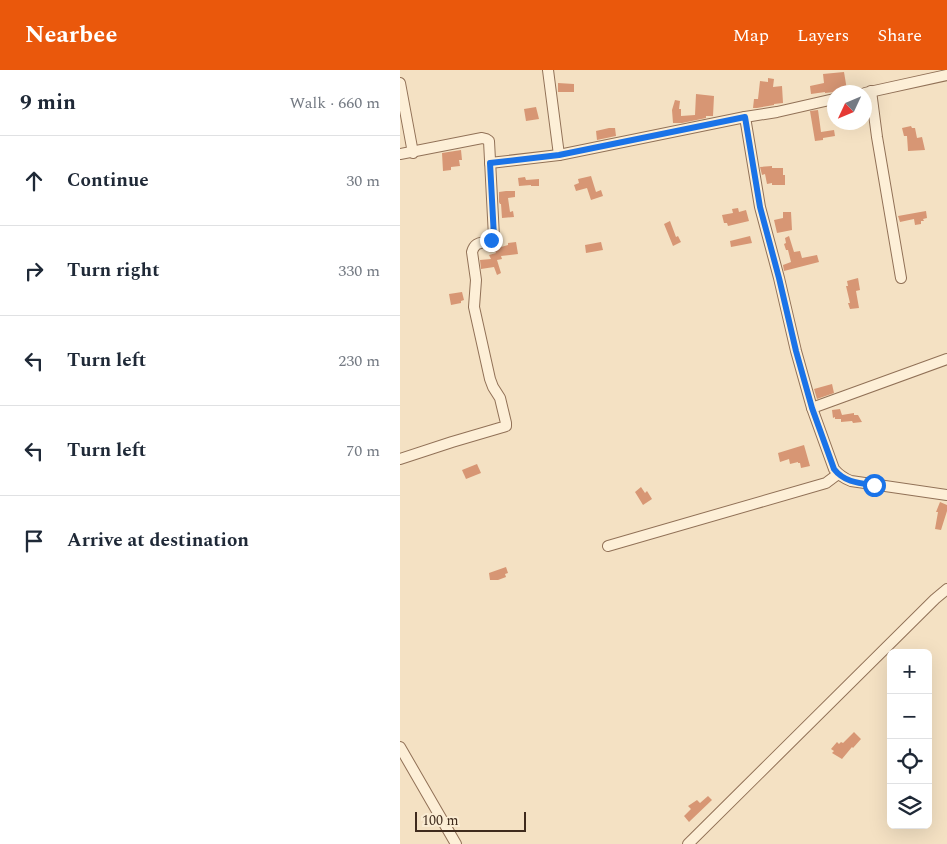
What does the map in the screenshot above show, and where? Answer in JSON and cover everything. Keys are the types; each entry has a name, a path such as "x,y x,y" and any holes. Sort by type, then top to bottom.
{"street":[{"path":"548,70 559,155"},
{"path":"872,91 947,75"},
{"path":"400,83 413,153"},
{"path":"490,163 559,155 827,101"},
{"path":"872,114 901,278"},
{"path":"745,117 760,207 796,351 812,408 834,469 844,479 850,481 947,495"},
{"path":"400,154 413,153 482,138 489,141 494,237 491,240 477,244 472,252 476,280 474,307 490,379 500,398 506,424 503,427 400,459"},
{"path":"812,408 947,360"},
{"path":"608,546 826,483 838,474"},
{"path":"688,844 947,589"},
{"path":"400,749 456,844"}],"building":[{"path":"844,72 846,85 827,85 827,93 811,94 810,86 824,83 823,74"},
{"path":"768,78 774,79 773,87 782,86 783,103 753,108 754,99 758,99 760,81 768,82"},
{"path":"558,83 574,84 574,92 558,92"},
{"path":"696,94 714,96 713,116 706,116 706,118 682,123 673,123 672,110 675,100 680,101 679,109 681,109 681,116 695,115"},
{"path":"536,107 539,119 526,121 524,109"},
{"path":"818,110 821,132 834,130 835,136 815,141 810,111"},
{"path":"911,126 915,128 917,138 922,137 925,150 908,151 907,136 904,136 902,128"},
{"path":"615,128 616,136 597,140 596,131"},
{"path":"461,150 462,160 459,160 460,166 451,167 451,170 443,171 442,153"},
{"path":"772,166 772,168 783,168 785,185 767,184 765,174 762,175 760,167"},
{"path":"591,176 596,192 601,190 603,196 591,200 587,188 576,191 574,185 579,183 578,179"},
{"path":"525,177 526,180 539,179 539,186 519,186 518,178"},
{"path":"515,191 515,197 508,198 510,212 513,211 514,217 502,218 499,192"},
{"path":"738,208 739,212 746,210 749,221 728,226 727,223 724,223 722,215 733,213 732,209"},
{"path":"926,211 927,218 921,221 921,224 915,225 914,219 900,222 898,216"},
{"path":"783,212 791,212 792,230 777,233 774,220 783,218"},
{"path":"670,221 676,237 678,236 681,242 673,246 664,224"},
{"path":"750,236 752,243 731,247 730,241"},
{"path":"789,236 794,252 800,251 802,258 817,255 819,262 784,271 783,265 791,262 788,250 786,250 784,244 786,243 785,238"},
{"path":"516,242 518,254 501,256 502,259 497,260 501,273 497,275 494,267 481,269 480,260 491,259 489,255 496,253 494,249"},
{"path":"601,242 603,250 586,253 585,245"},
{"path":"858,278 860,290 856,291 859,308 850,309 846,286 848,286 847,281"},
{"path":"462,292 464,300 461,303 451,305 449,294"},
{"path":"832,384 834,393 817,399 814,389"},
{"path":"840,409 842,415 854,413 854,415 858,415 862,422 841,422 841,419 833,418 832,410"},
{"path":"804,445 810,466 801,468 798,462 790,464 789,459 780,462 778,453"},
{"path":"477,464 481,473 466,479 462,470"},
{"path":"641,487 645,493 647,491 652,499 643,505 635,492"},
{"path":"940,502 947,505 941,530 935,529 938,512 936,512"},
{"path":"506,567 508,573 505,574 506,577 490,580 489,573"},
{"path":"854,732 861,739 842,759 832,753 834,751 831,749 837,742 839,744 843,743"},
{"path":"708,796 712,800 689,822 684,816 691,809 688,806 697,800 700,803"}],"route":[{"path":"491,240 494,237 490,163 559,155 745,117 760,207 812,408 834,469 838,474 850,481 874,485"}]}
